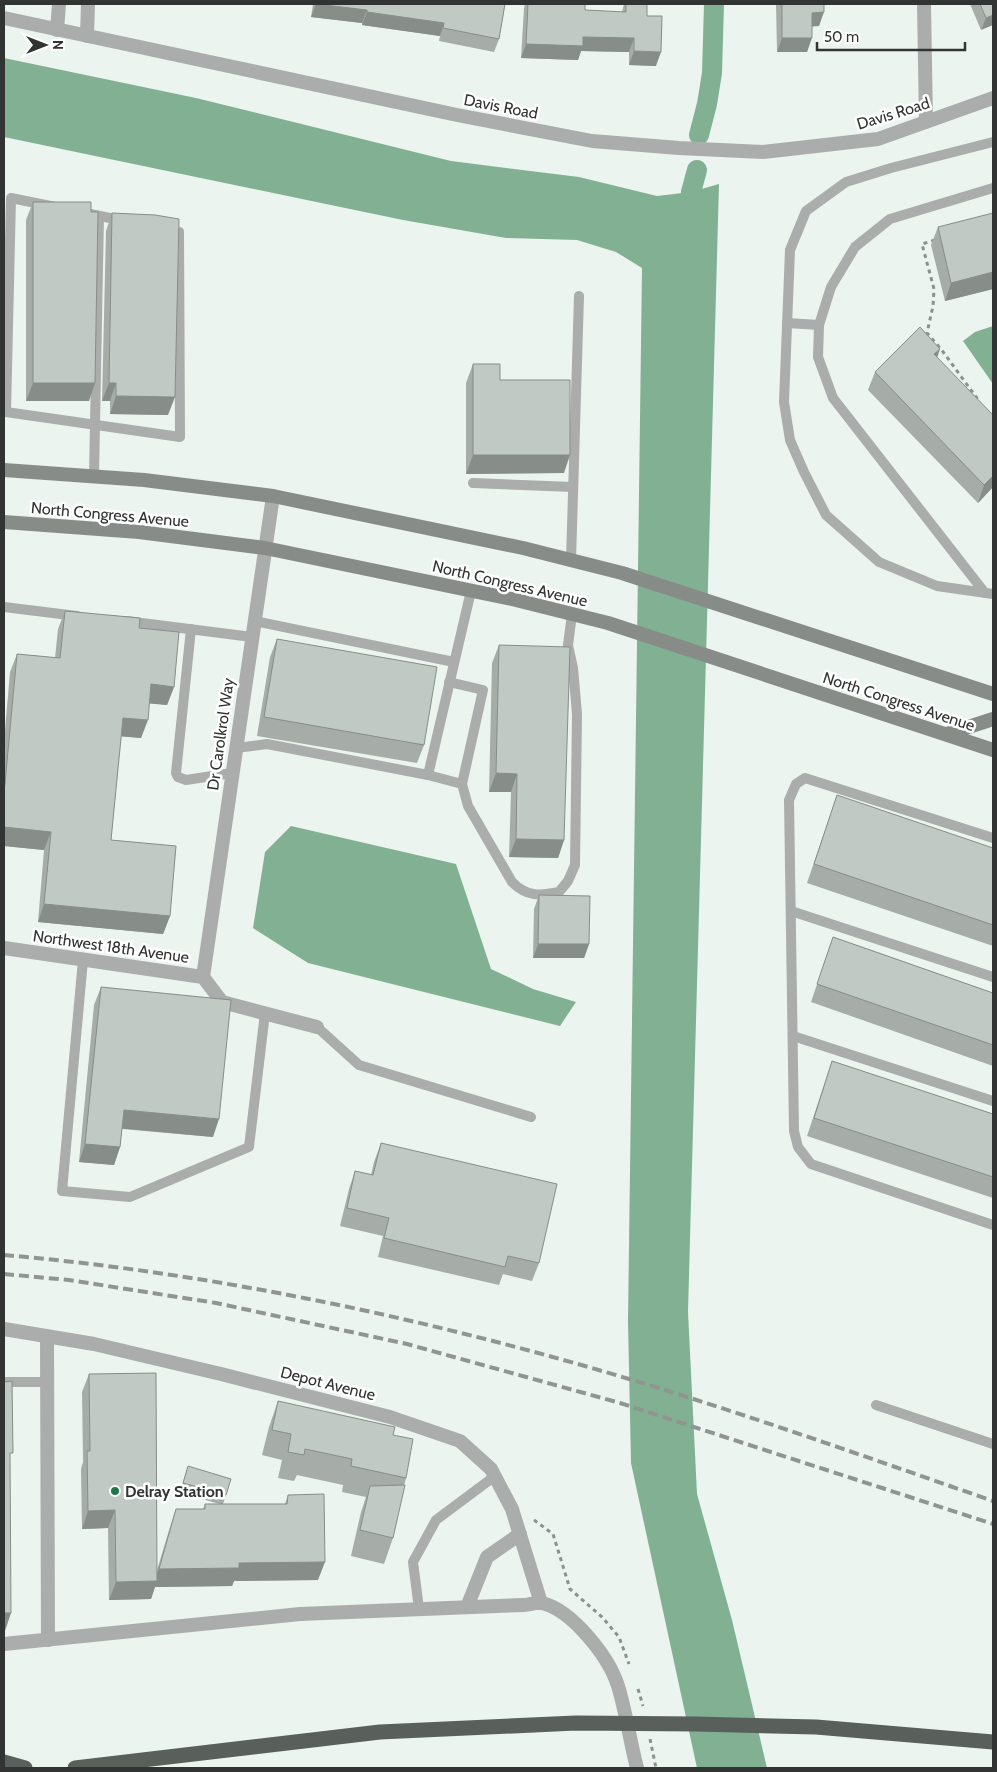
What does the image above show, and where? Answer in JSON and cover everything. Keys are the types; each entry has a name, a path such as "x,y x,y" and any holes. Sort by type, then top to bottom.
{"highway":[{"path":"75,1768 380,1732 576,1723 816,1727 993,1742"},
{"path":"4,1762 25,1768"}],"main road":[{"path":"4,470 144,480 273,496 523,548 622,573 749,616 991,691"},
{"name":"North Congress Avenue","path":"4,522 138,532 265,548 471,590 608,623 993,750"},
{"path":"947,734 993,719"}],"street":[{"path":"57,30 59,4"},
{"path":"87,36 88,4"},
{"path":"924,4 926,122"},
{"name":"Davis Road","path":"4,18 457,116 592,141 763,152 878,139 993,98"},
{"name":"Dr Carolkrol Way","path":"203,977 273,496"},
{"name":"Northwest 18th Avenue","path":"4,948 203,977 222,1002 317,1026"},
{"name":"Depot Avenue","path":"4,1330 94,1344 140,1355 390,1417 460,1441 491,1469 495,1476 512,1510 541,1602"},
{"path":"47,1336 48,1640"},
{"path":"467,1607 487,1557 520,1534"},
{"path":"4,1644 300,1614 523,1606 541,1602 578,1627 605,1658 617,1685 637,1768"}],"lane":[{"path":"989,594 937,586 879,562 826,515 790,440 784,402 790,250 806,211 846,182 891,168 993,142"},
{"path":"989,594 833,398 818,356 819,325 831,287 855,247 890,219 993,188"},
{"path":"11,198 99,216 179,232 180,437 6,412 11,198"},
{"path":"94,476 99,216"},
{"path":"571,560 579,296"},
{"path":"787,323 819,325"},
{"path":"473,483 573,487"},
{"path":"428,775 471,590"},
{"path":"4,607 83,616"},
{"path":"449,682 483,690 462,784 468,806 512,882 520,890 541,895 559,892 568,881 575,865 577,714 573,668 568,644 572,614"},
{"path":"112,620 252,637"},
{"path":"254,621 454,662"},
{"path":"191,629 176,772 178,777 186,780 232,773"},
{"path":"236,748 267,744 428,775 462,784"},
{"path":"993,838 805,778 796,784 789,800 794,1131 798,1148 810,1164 993,1225"},
{"path":"791,911 993,977"},
{"path":"83,960 62,1191 130,1197 249,1148 265,1013"},
{"path":"317,1026 359,1065 531,1117"},
{"path":"793,1036 993,1101"},
{"path":"4,1382 47,1382"},
{"path":"876,1405 993,1444"},
{"path":"419,1609 413,1562 436,1520 495,1476"}],"path":[{"path":"940,239 922,244 934,289 933,306 927,333 982,404"}],"shaded area":[{"path":"4,58 196,98 451,161 579,177 657,196 691,192 719,184 688,1312 697,1494 732,1620 767,1768 697,1768 631,1463 628,1321 642,268 616,252 577,240 506,238 403,220 4,137"},
{"path":"993,326 993,384 963,341 975,332"},
{"path":"291,826 456,864 491,969 533,989 576,1002 560,1026 308,963 253,928 265,852"}],"building":[{"path":"316,4 505,4 499,39 443,28 444,23 367,12 367,10"},
{"path":"528,4 585,4 585,10 626,12 626,4 647,4 647,16 662,16 661,52 634,51 634,38 583,37 583,46 526,44"},
{"path":"782,4 824,4 824,12 812,13 812,38 782,38"},
{"path":"980,4 993,4 993,15 986,18"},
{"path":"33,202 91,202 91,212 98,212 95,383 33,383"},
{"path":"112,213 155,215 179,219 175,397 116,396 116,383 109,383"},
{"path":"993,213 993,272 951,283 938,227"},
{"path":"920,327 940,349 934,354 993,415 993,476 984,485 875,372"},
{"path":"473,364 500,364 500,380 570,380 570,455 473,455"},
{"path":"65,611 140,618 139,628 179,632 174,687 151,684 148,720 123,718 111,840 176,846 170,916 44,904 51,832 4,827 4,794 17,654 60,658"},
{"path":"277,639 437,667 424,745 264,717"},
{"path":"499,645 570,647 564,840 516,839 517,774 496,773"},
{"path":"837,795 993,848 993,925 814,864"},
{"path":"539,895 590,896 589,944 538,944"},
{"path":"833,937 993,993 993,1045 817,984"},
{"path":"101,987 231,1000 219,1119 124,1110 120,1147 85,1144"},
{"path":"832,1061 993,1114 993,1177 814,1118"},
{"path":"381,1143 557,1184 539,1263 508,1256 505,1267 384,1238 389,1218 347,1208 355,1171 373,1175"},
{"path":"156,1373 157,1581 116,1582 115,1510 88,1511 87,1451 90,1451 89,1374"},
{"path":"12,1381 13,1453 10,1453 11,1613 4,1613 4,1382"},
{"path":"278,1401 395,1427 393,1435 413,1439 406,1478 351,1466 352,1459 305,1449 304,1455 288,1452 291,1434 272,1430"},
{"path":"188,1466 231,1479 226,1495 183,1483"},
{"path":"405,1485 393,1538 360,1530 370,1486"},
{"path":"324,1494 325,1562 239,1563 239,1568 159,1569 176,1509 205,1509 205,1504 287,1504 288,1495"}],"waterway":[{"path":"699,135 712,73 714,4"},
{"path":"688,217 691,192 697,170"}],"railway":[{"path":"4,1255 73,1262 210,1281 347,1307 482,1338 605,1372 717,1406 993,1501"},
{"path":"4,1274 69,1280 216,1303 407,1344 620,1403 993,1524"}],"place":[{"name":"Delray Station","path":"115,1491"}]}
